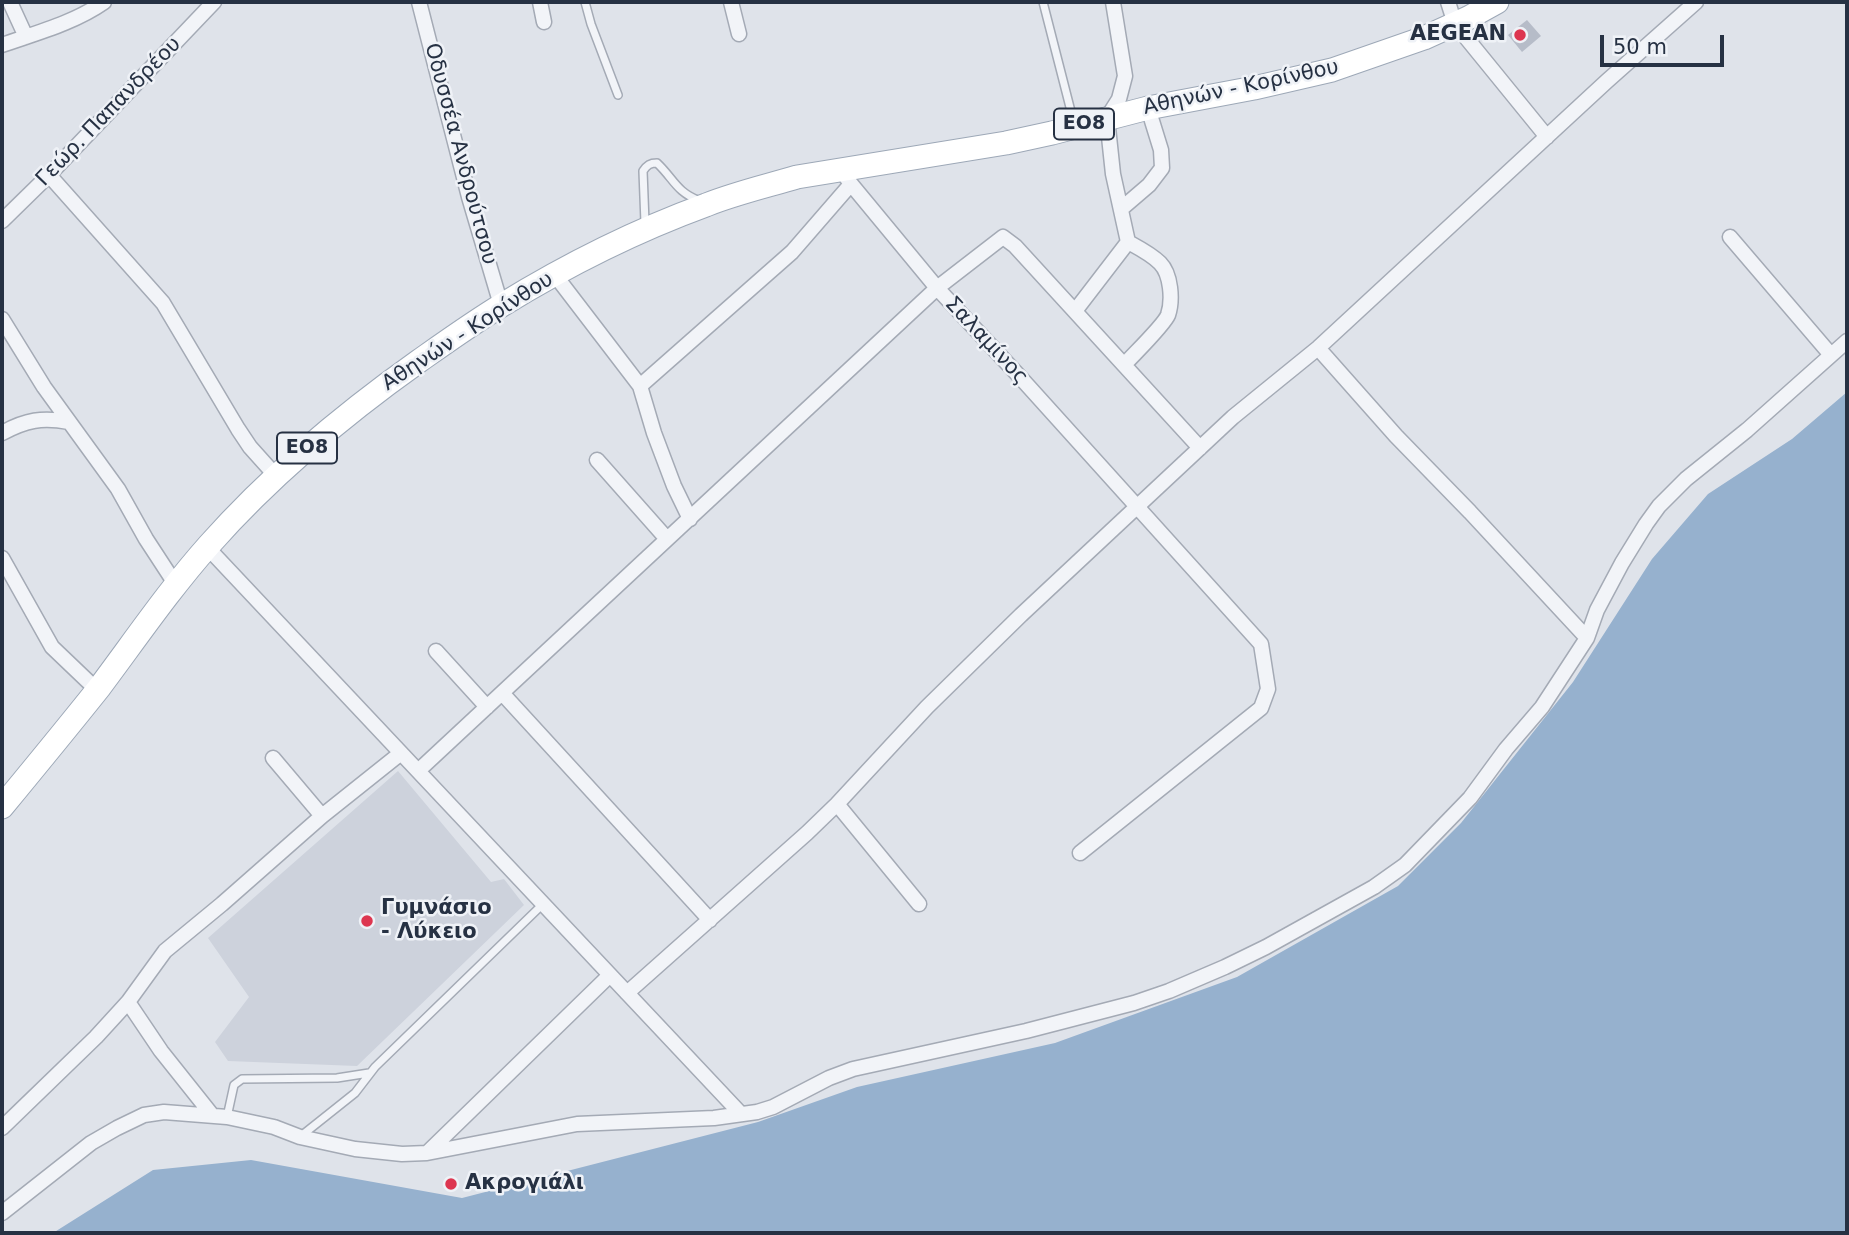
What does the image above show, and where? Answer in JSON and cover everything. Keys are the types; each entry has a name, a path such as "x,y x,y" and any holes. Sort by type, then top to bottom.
{"main road":[{"name":"Αθηνών - Κορίνθου","path":"2,807 50,750 207,547 276,476 379,390 501,306 608,246 708,204 797,177 846,177 1075,127 1147,108 1332,70 1424,38 1497,2"}],"street":[{"path":"10,2 26,37"},
{"path":"2,45 61,24 104,2"},
{"name":"Γεώρ. Παπανδρέου","path":"2,221 214,2"},
{"name":"Οδυσσέα Ανδρούτσου","path":"419,2 469,197 501,306"},
{"path":"540,2 544,22"},
{"path":"731,2 739,34"},
{"path":"1113,2 1125,76 1119,99 1107,117 1113,174 1128,242 1163,265 1170,286 1171,300 1167,317 1125,364"},
{"path":"1448,2 1455,24 1547,137"},
{"path":"627,993 807,833 927,707 1021,615 1233,417 1318,348 1696,2"},
{"path":"1121,209 1149,185 1162,168 1161,150 1147,108"},
{"path":"49,175 163,303 238,429 276,476"},
{"path":"640,386 792,252 846,177"},
{"name":"Σαλαμίνος","path":"846,177 937,288 1261,644 1268,689 1261,708 1080,853"},
{"path":"418,771 937,288 1003,237 1015,246 1200,448"},
{"path":"1730,237 1831,355"},
{"path":"1075,311 1128,242"},
{"path":"555,275 640,386 654,433 690,519"},
{"path":"2,319 44,387 118,489 176,585"},
{"path":"4,1205 91,1143 144,1115 164,1112 227,1117 274,1127 300,1137 375,1153 402,1154 427,1153 577,1124 715,1118 773,1107 829,1078 853,1069 1026,1031 1134,1003 1226,967 1362,893 1405,866 1470,798 1506,749 1542,707 1587,638 1597,610 1622,563 1659,506 1686,479 1747,430 1847,341"},
{"path":"1318,348 1396,436 1471,512 1587,638"},
{"path":"2,433 30,421 50,419 69,422"},
{"path":"597,460 667,539"},
{"path":"207,547 741,1114"},
{"path":"2,558 52,647 97,690"},
{"path":"436,651 487,707"},
{"path":"502,694 710,920"},
{"path":"2,1128 96,1037 128,1002 164,951 322,816 401,753"},
{"path":"273,758 322,816"},
{"path":"837,804 919,904"},
{"path":"427,1153 610,975"},
{"path":"128,1002 161,1051 212,1115"}],"lane":[{"path":"585,2 618,95"},
{"path":"1043,2 1075,127"},
{"path":"643,231 646,221 643,171 651,163 657,163 674,185 689,197 708,204"},
{"path":"300,1137 355,1093 369,1073 543,904"},
{"path":"227,1117 233,1085 242,1079 337,1078 369,1073"}],"shaded area":[{"name":"Γυμνάσιο - Λύκειο","path":"398,771 491,882 504,879 524,905 357,1066 228,1061 215,1042 249,997 208,938"}],"water":[{"path":"1847,392 1847,1233 53,1233 153,1170 251,1160 462,1198 758,1122 857,1087 1055,1043 1237,977 1398,886 1461,823 1573,682 1652,559 1708,494 1792,439"}],"building":[{"path":"1527,20 1541,36 1522,52 1508,35"}],"place":[{"name":"AEGEAN","path":"1520,35"},
{"name":"Γυμνάσιο - Λύκειο","path":"367,921"},
{"name":"Ακρογιάλι","path":"451,1184"}]}
